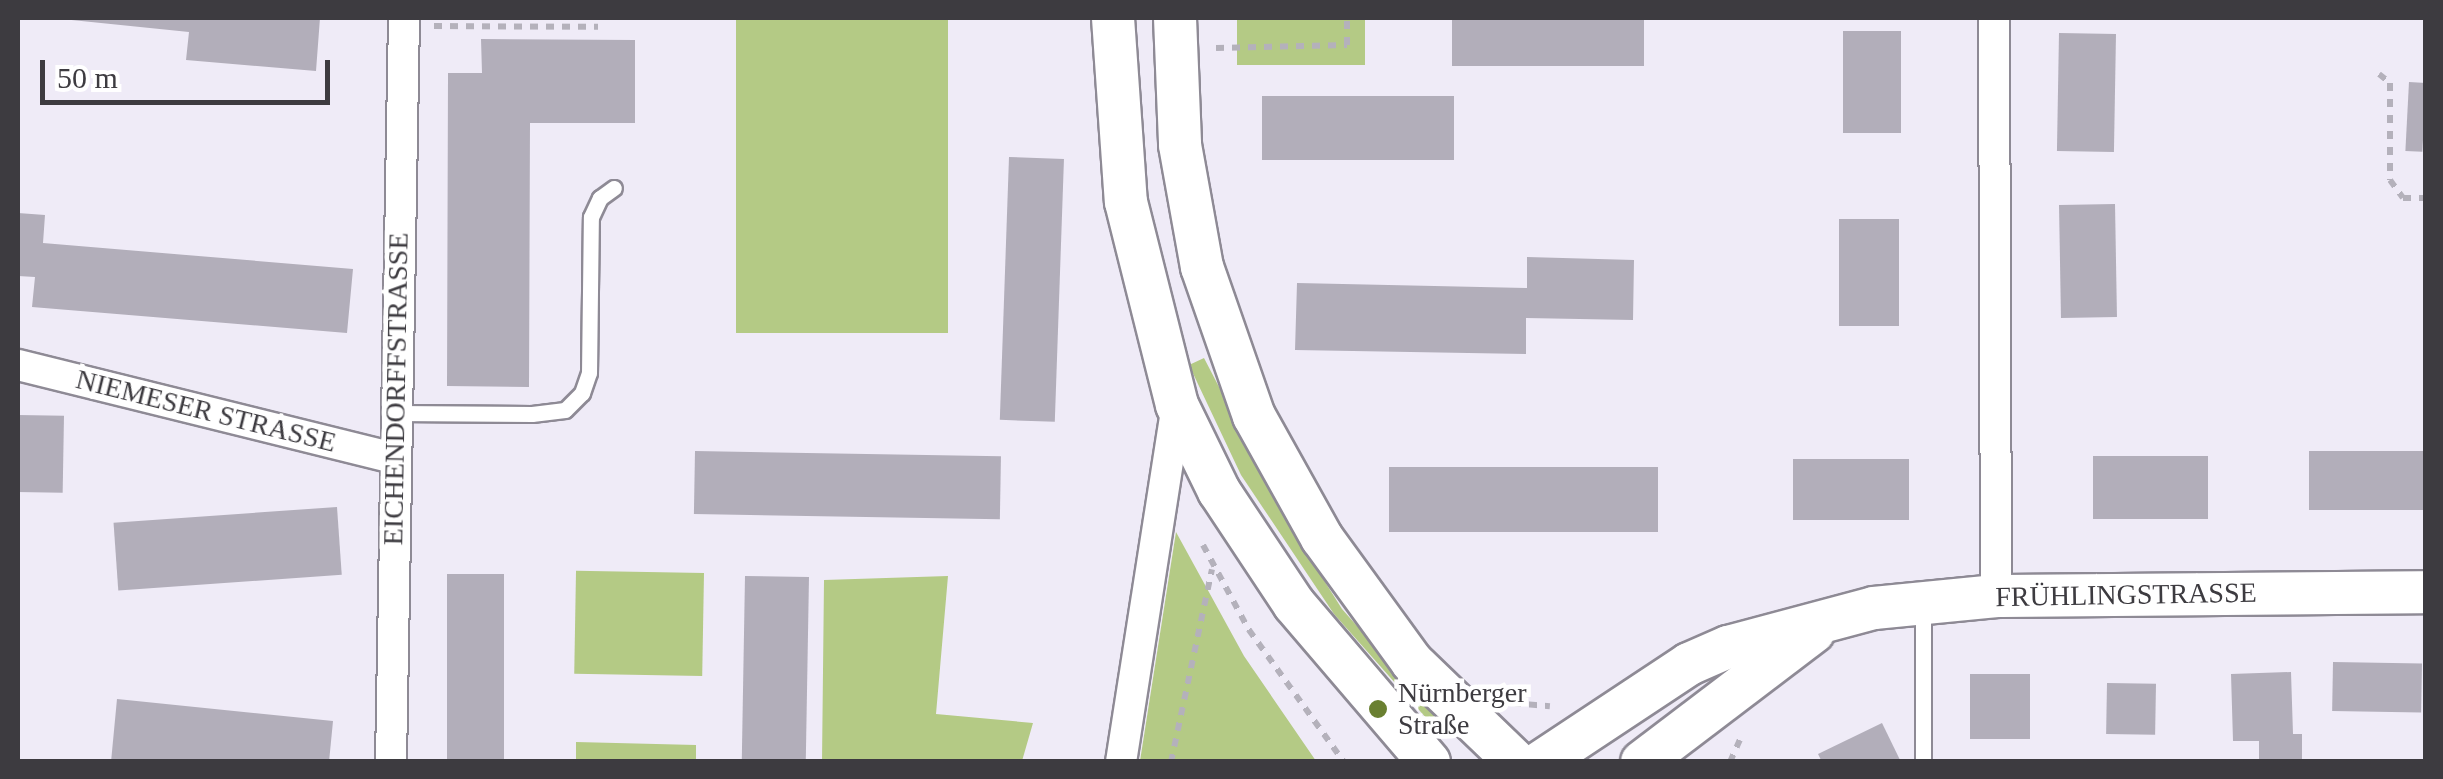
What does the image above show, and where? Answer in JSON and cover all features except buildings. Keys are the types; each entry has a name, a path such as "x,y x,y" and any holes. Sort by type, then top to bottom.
{"main road":[{"path":"1113,18 1126,202 1176,405 1219,492 1294,604 1429,762"},
{"path":"1175,18 1180,145 1202,267 1254,416 1322,538 1412,662 1516,762"},
{"name":"FRÜHLINGSTRASSE","path":"1541,762 1688,664 1828,620 1924,600 2426,592"},
{"name":"FRÜHLINGSTRASSE","path":"1642,762 1742,708 1828,620"},
{"path":"1700,762 1742,708"}],"street":[{"path":"1994,18 1996,596"},
{"name":"EICHENDORFFSTRASSE","path":"391,762 404,22"},
{"name":"NIEMESER STRASSE","path":"18,365 394,458"},
{"path":"1121,762 1176,405"}],"lane":[{"path":"396,413 532,414 565,410 582,394 589,373 591,217 600,198 614,188"},
{"path":"1923,762 1918,630 1924,600"}],"path":[{"path":"1214,33 1215,52 1347,45 1346,18"},
{"path":"404,22 598,26"},
{"path":"2380,74 2390,82 2390,180 2403,198 2426,198"},
{"path":"1171,762 1212,570"},
{"path":"1730,762 1742,708"}],"green space":[{"path":"736,18 948,18 948,333 736,333"},
{"path":"1237,18 1365,18 1365,65 1237,65"},
{"path":"1204,358 1298,539 1342,609 1441,721 1435,728 1334,614 1241,475 1189,365"},
{"path":"1176,532 1244,656 1316,761 1140,761"},
{"path":"576,571 704,573 702,676 574,674"},
{"path":"948,576 936,714 1033,723 1022,761 822,761 824,580"},
{"path":"576,742 696,745 696,761 576,761"}],"place":[{"name":"Nürnberger Straße","path":"1378,709"}]}
